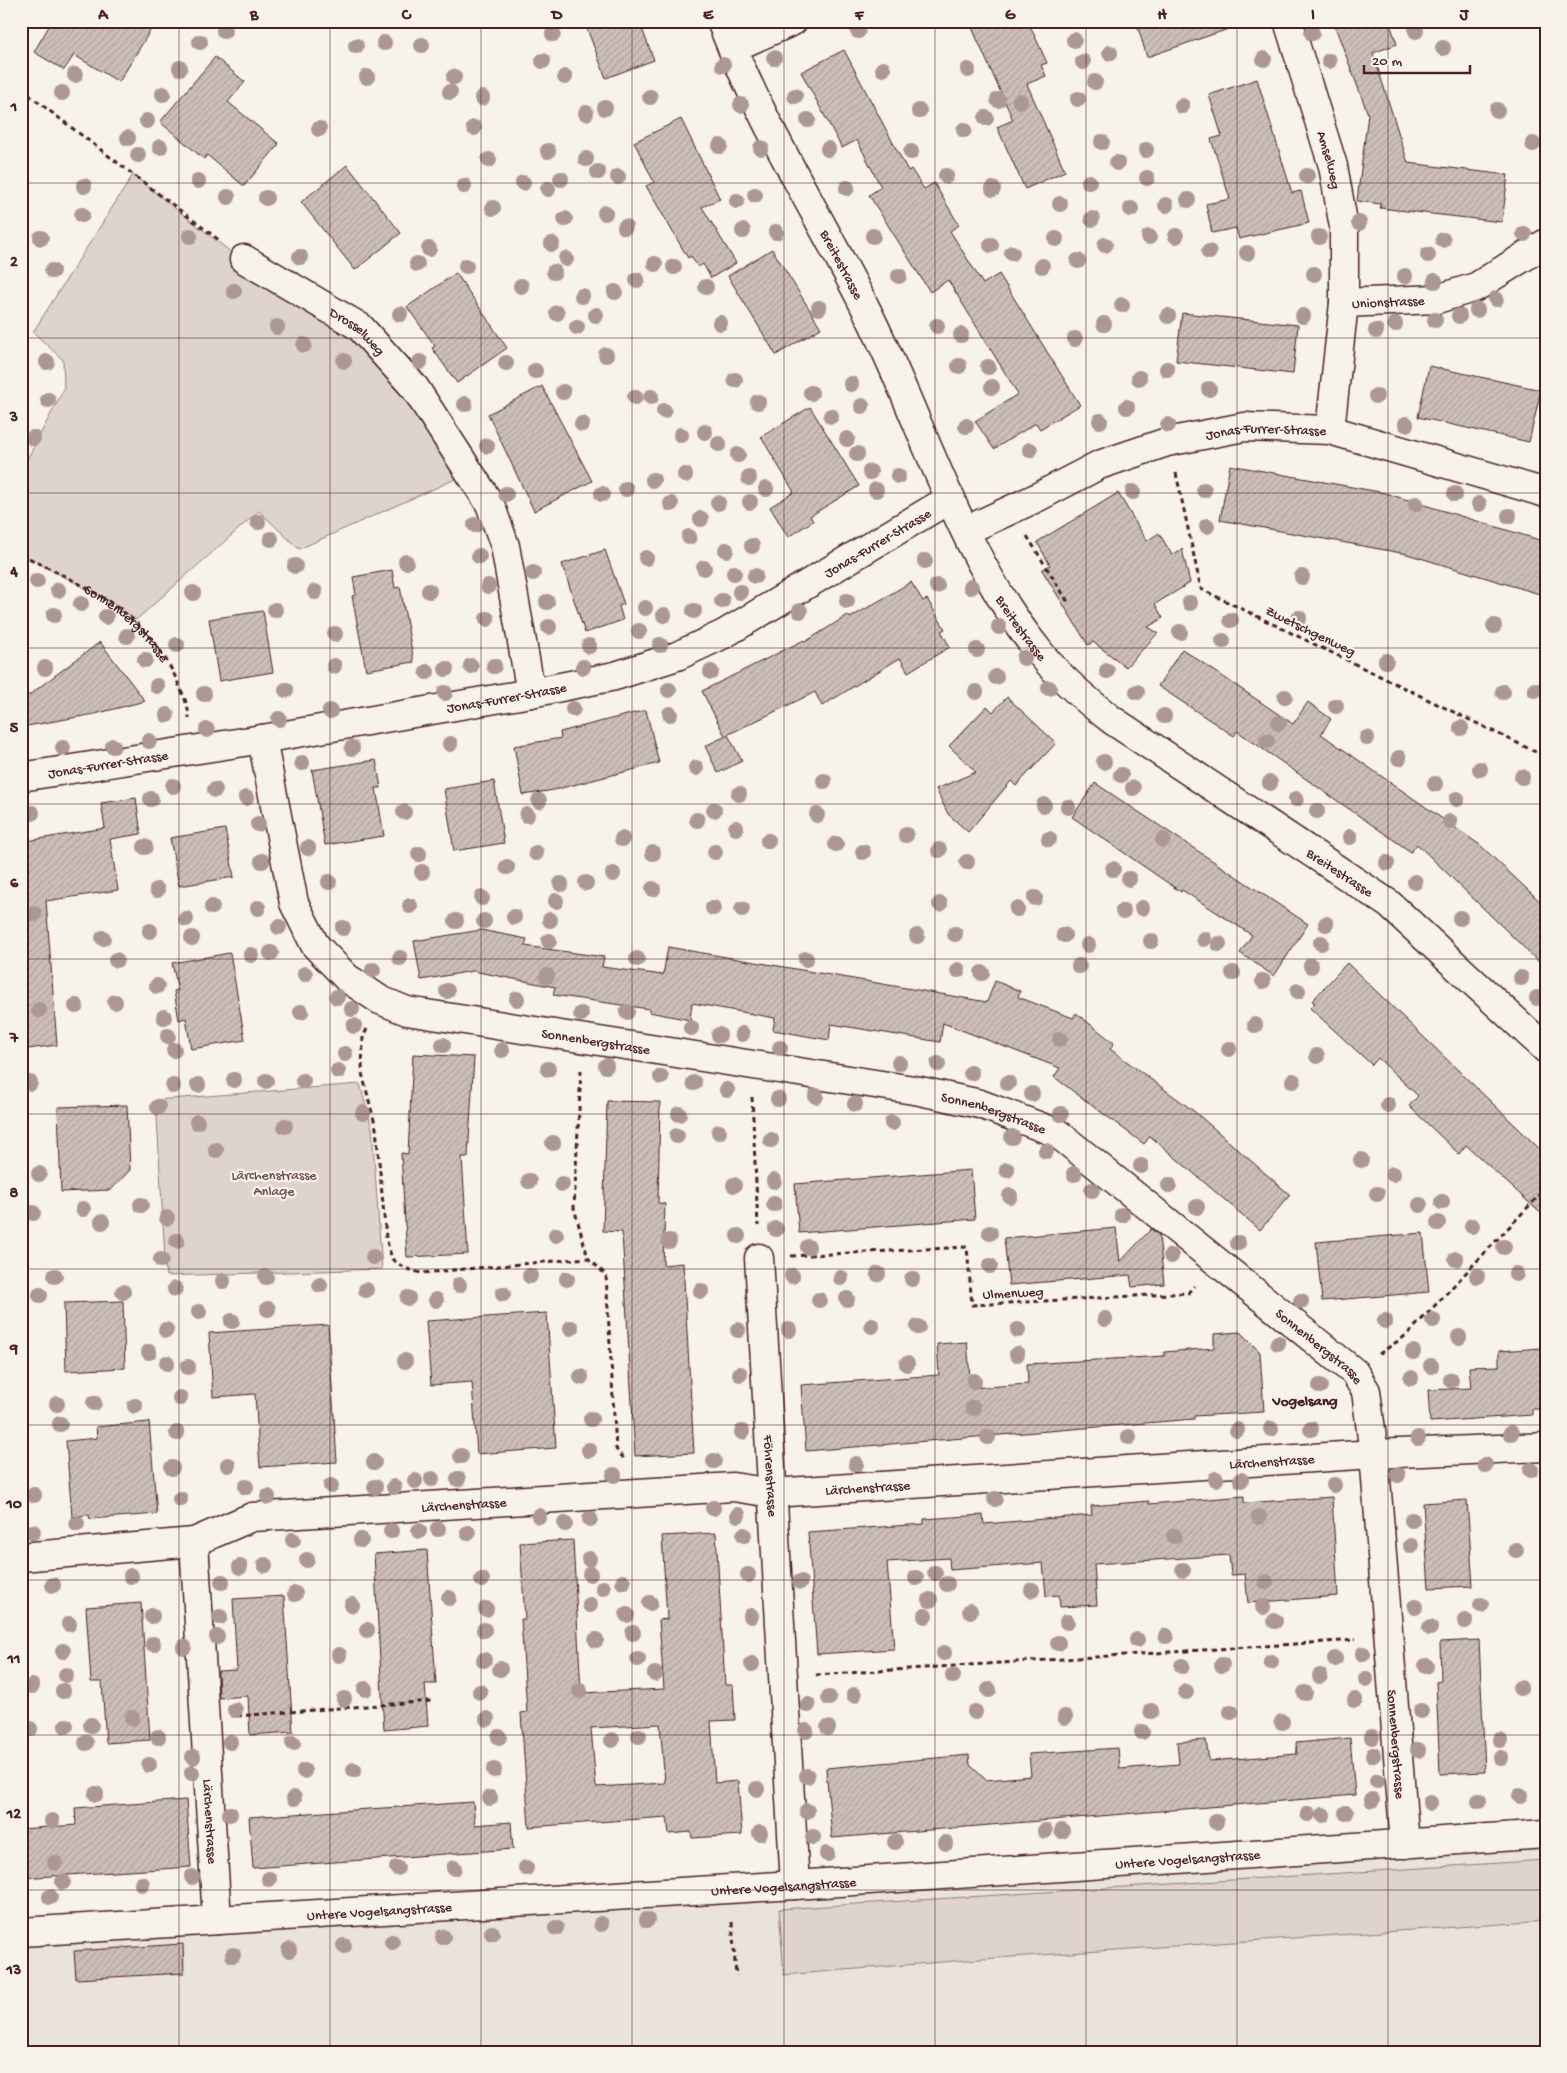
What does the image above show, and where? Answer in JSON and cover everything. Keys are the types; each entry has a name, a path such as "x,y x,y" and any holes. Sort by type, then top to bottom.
{"street":[{"name":"Breitestrasse","path":"721,21 762,114 866,309 966,530 987,571 1024,633 1061,677 1090,703 1389,904 1546,1049"},
{"path":"732,48 793,21"},
{"name":"Amselweg","path":"1288,21 1334,166 1344,227 1344,303"},
{"name":"Unionstrasse","path":"1330,430 1344,303 1437,299 1476,287 1546,243"},
{"name":"Drosselweg","path":"244,259 360,326 415,388 490,504 505,546 531,693"},
{"name":"Jonas-Furrer-Strasse","path":"966,530 1036,498 1099,465 1167,442 1244,427 1330,430 1546,493"},
{"name":"Jonas-Furrer-Strasse","path":"21,777 262,739 531,693 615,676 677,656 716,638 951,498"},
{"name":"Sonnenbergstrasse","path":"262,739 294,903 315,945 347,978 380,1000 407,1011 929,1093 980,1104 1057,1133 1354,1372 1366,1391 1374,1454 1405,1844"},
{"name":"Föhrenstrasse","path":"759,1258 795,1885"},
{"name":"Lärchenstrasse","path":"21,1557 194,1542 252,1517 733,1487 772,1494 1374,1454 1546,1447"},
{"name":"Lärchenstrasse","path":"194,1542 217,1920"},
{"name":"Untere Vogelsangstrasse","path":"21,1932 795,1885 1546,1834"}],"path":[{"path":"21,89 244,259"},
{"name":"Zwetschgenweg","path":"1167,442 1175,468 1201,589 1546,757"},
{"path":"1025,533 1068,602"},
{"name":"Sonnenbergstrasse","path":"21,554 108,600 136,620 168,660 189,709 190,726"},
{"path":"380,1000 363,1037 362,1073 376,1128 386,1238 392,1259 404,1268 421,1273 588,1258"},
{"path":"751,1066 759,1258"},
{"path":"580,1086 574,1208 588,1258 606,1275 616,1449 651,1492"},
{"path":"1354,1372 1408,1334 1546,1188"},
{"name":"Ulmenweg","path":"759,1258 967,1247 972,1305 1188,1294 1215,1260"},
{"path":"784,1677 1389,1638"},
{"path":"204,1719 431,1701"},
{"path":"732,1913 736,1976"}],"shaded area":[{"path":"1546,1834 1546,2052 21,2052 21,1932"}],"green space":[{"path":"133,175 241,260 360,327 469,473 299,549 259,511 136,620 108,600 21,554 21,471 64,389 63,360 33,332"},
{"name":"Lärchenstrasse Anlage","path":"360,1084 372,1129 382,1269 166,1276 156,1100"},
{"path":"1546,1860 1546,1921 966,1960 784,1975 779,1909"}],"building":[{"path":"52,21 156,21 119,82 74,55 64,70 34,52"},
{"path":"584,21 639,21 654,60 606,78"},
{"path":"969,21 1028,21 1047,63 1041,65 1046,76 1027,84 1065,171 1025,189 997,127 1013,120"},
{"path":"1136,21 1236,21 1237,26 1147,57"},
{"path":"1333,21 1389,21 1397,44 1373,53 1408,163 1508,175 1502,222 1380,208 1381,204 1357,201 1368,114"},
{"path":"844,50 908,171 911,169 924,189 934,183 959,225 950,231 983,284 999,274 1080,405 1040,429 1036,423 994,449 975,421 1018,394 948,280 930,292 869,195 881,187 857,140 842,148 801,72"},
{"path":"215,57 245,82 228,102 279,144 244,186 207,155 204,159 160,122"},
{"path":"1257,79 1292,193 1301,191 1309,223 1239,239 1236,228 1212,233 1206,204 1230,199 1211,139 1222,136 1209,95"},
{"path":"681,119 720,199 702,207 736,263 711,278 703,264 698,267 691,256 688,258 646,186 654,182 634,142"},
{"path":"347,165 401,233 355,270 301,202"},
{"path":"772,249 821,328 776,355 728,276"},
{"path":"456,273 507,348 457,383 432,348 435,346 407,307"},
{"path":"1182,313 1298,325 1293,374 1176,361"},
{"path":"1429,366 1541,390 1529,442 1418,417"},
{"path":"542,386 592,481 534,511 488,414"},
{"path":"810,407 859,486 810,516 813,521 788,537 770,507 794,492 761,437"},
{"path":"1230,465 1385,493 1546,542 1546,596 1407,554 1220,520"},
{"path":"1118,493 1147,541 1159,533 1172,555 1182,549 1190,583 1155,604 1163,618 1148,627 1158,633 1126,667 1093,642 1088,645 1042,570 1050,565 1037,542"},
{"path":"605,550 624,604 619,606 623,620 585,633 562,564"},
{"path":"392,570 395,588 400,587 414,662 366,670 352,596 356,595 353,577"},
{"path":"911,582 923,601 927,599 945,629 941,631 950,647 908,672 900,658 822,706 815,692 725,736 702,691 804,640 805,642 848,615 850,618"},
{"path":"263,611 273,672 219,681 209,619"},
{"path":"100,642 145,701 95,714 21,727 21,701"},
{"path":"1182,649 1293,724 1308,702 1331,719 1321,734 1480,845 1546,907 1546,969 1417,844 1411,852 1237,731 1234,736 1158,686"},
{"path":"1007,697 1056,743 1016,786 1011,781 968,832 948,814 936,789 976,772 949,746 987,706 993,712"},
{"path":"646,710 659,763 554,790 523,795 514,746 561,738 560,732"},
{"path":"728,735 742,761 718,773 705,746"},
{"path":"376,760 381,788 376,788 384,836 325,845 312,770"},
{"path":"494,781 504,843 454,851 444,789"},
{"path":"1095,783 1308,924 1274,976 1240,953 1252,935 1182,890 1181,892 1072,817"},
{"path":"136,798 141,834 110,839 118,890 46,901 57,1045 28,1049 21,996 21,842 105,828 101,803"},
{"path":"225,829 234,877 179,886 170,838"},
{"path":"481,930 527,939 525,946 604,957 602,967 663,975 668,947 987,1002 995,981 1020,991 1018,997 1073,1018 1076,1013 1114,1043 1110,1049 1195,1112 1290,1195 1260,1230 1150,1136 1144,1144 1054,1077 1060,1068 943,1023 940,1042 831,1024 829,1040 773,1030 775,1018 692,1003 690,1020 649,1012 649,1009 553,995 555,987 473,971 421,980 414,941"},
{"path":"230,953 245,1040 191,1049 186,1018 179,1020 174,991 178,990 172,963"},
{"path":"1347,963 1546,1155 1546,1218 1466,1145 1459,1154 1409,1106 1418,1096 1378,1058 1372,1065 1310,1008 1315,1003 1312,1001"},
{"path":"413,1054 474,1057 468,1157 462,1157 468,1254 407,1257 401,1153 408,1154"},
{"path":"607,1101 660,1102 658,1203 665,1204 663,1265 683,1263 694,1453 635,1456 622,1232 603,1231"},
{"path":"127,1105 130,1170 111,1190 61,1192 58,1107"},
{"path":"971,1170 975,1219 799,1233 795,1184"},
{"path":"1116,1228 1120,1262 1151,1229 1159,1235 1164,1284 1132,1287 1130,1275 1009,1285 1004,1238"},
{"path":"1423,1233 1429,1292 1322,1301 1316,1242"},
{"path":"123,1301 125,1368 66,1371 64,1303"},
{"path":"547,1313 556,1448 477,1454 472,1382 431,1385 426,1321"},
{"path":"328,1325 337,1462 260,1467 255,1394 213,1397 209,1333"},
{"path":"1240,1332 1260,1352 1264,1412 1194,1416 1194,1419 806,1451 801,1385 939,1375 937,1344 967,1342 971,1388 1028,1384 1027,1364 1164,1356 1164,1352 1214,1348 1214,1334"},
{"path":"1543,1348 1546,1409 1532,1409 1532,1415 1430,1422 1428,1390 1471,1388 1469,1367 1499,1366 1499,1351"},
{"path":"149,1422 157,1514 90,1519 89,1515 72,1517 66,1441 97,1438 96,1427"},
{"path":"1244,1496 1244,1503 1332,1497 1338,1596 1248,1603 1245,1574 1231,1575 1229,1555 1094,1564 1097,1605 1060,1607 1059,1595 1046,1596 1043,1563 950,1570 949,1558 887,1562 894,1649 817,1654 808,1532 924,1524 924,1519 983,1515 984,1524 1092,1515 1091,1506 1149,1501 1149,1504"},
{"path":"1467,1500 1473,1586 1429,1588 1423,1503"},
{"path":"716,1533 725,1685 733,1685 735,1720 711,1721 715,1783 738,1781 742,1835 692,1838 691,1832 669,1834 667,1817 529,1827 521,1713 527,1712 521,1619 525,1619 520,1543 573,1540 581,1693 664,1689 659,1620 667,1619 662,1536","holes":["660,1724 665,1783 596,1787 591,1728"]},
{"path":"427,1550 436,1684 425,1684 428,1726 384,1730 374,1554"},
{"path":"284,1596 293,1732 250,1735 248,1696 219,1698 218,1671 237,1670 233,1599"},
{"path":"141,1603 150,1740 106,1743 102,1682 91,1682 86,1607"},
{"path":"1479,1640 1485,1772 1440,1774 1436,1682 1441,1681 1440,1642"},
{"path":"1350,1738 1355,1795 832,1838 826,1768 969,1755 970,1765 986,1780 1031,1776 1029,1754 1118,1748 1120,1769 1179,1764 1177,1742 1206,1740 1209,1761 1297,1754 1296,1743"},
{"path":"186,1800 191,1867 21,1878 21,1829 76,1825 75,1808"},
{"path":"473,1802 475,1825 511,1822 513,1849 253,1868 249,1817"},
{"path":"183,1944 184,1973 76,1979 74,1951"}],"district":[{"name":"Vogelsang","path":"1305,1400"}]}
